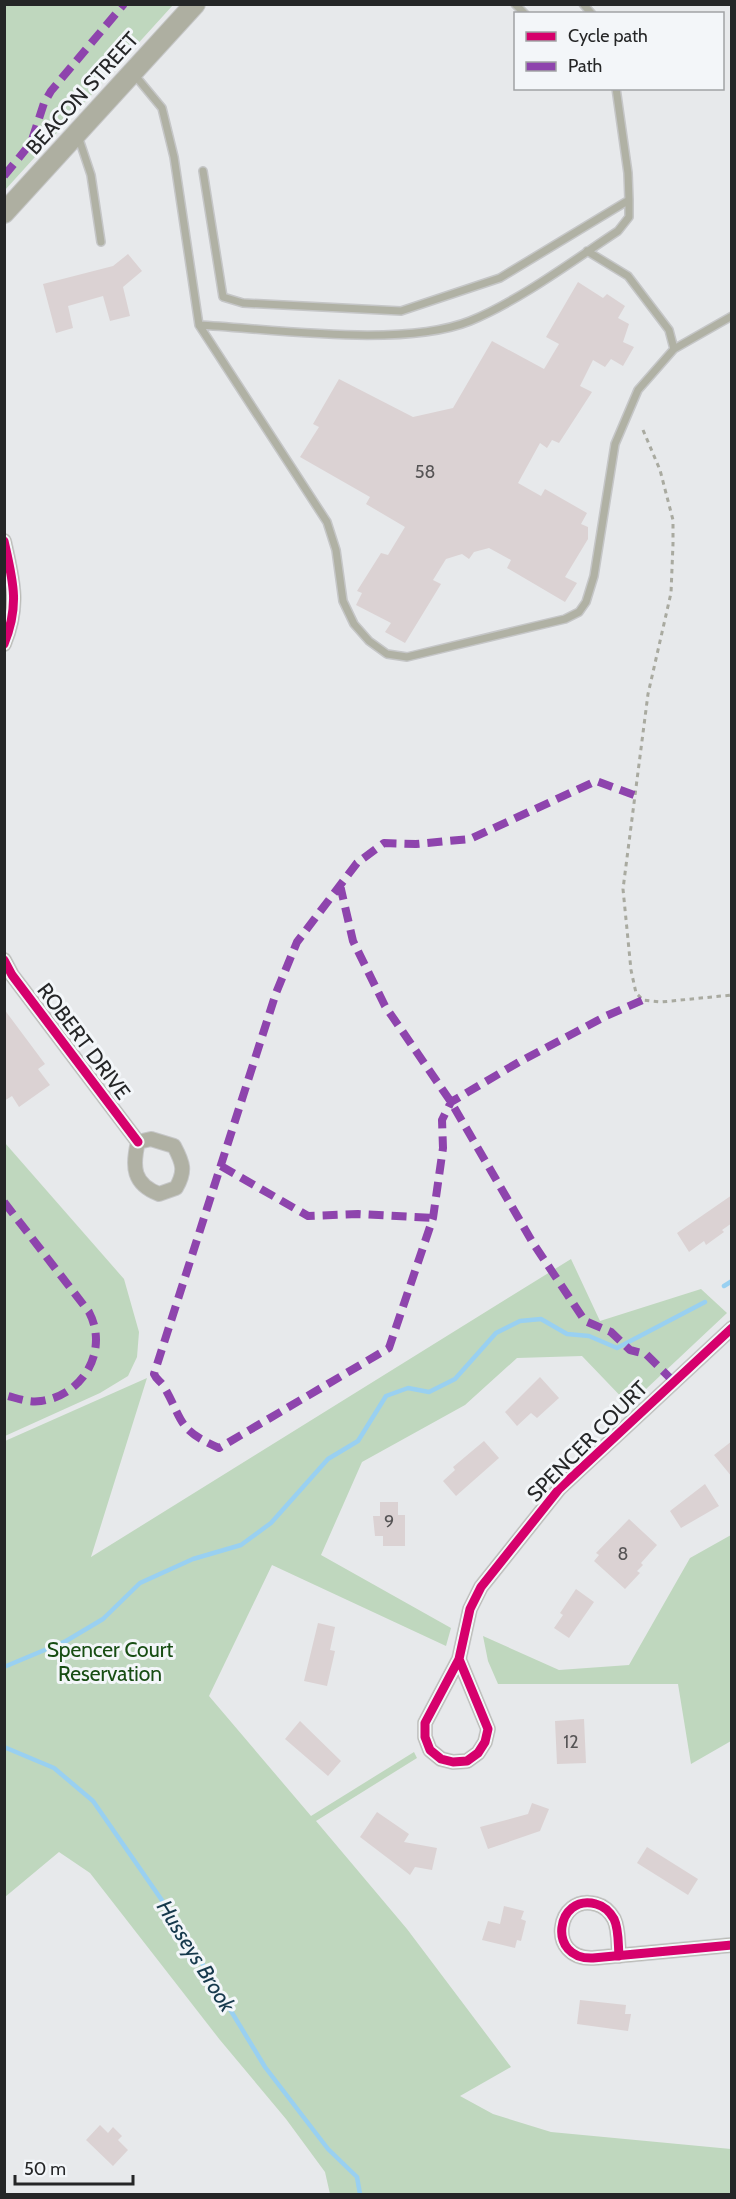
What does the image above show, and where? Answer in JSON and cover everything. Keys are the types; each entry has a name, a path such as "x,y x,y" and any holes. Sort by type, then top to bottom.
{"main road":[{"name":"BEACON STREET","path":"4,213 195,4"}],"street":[{"path":"4,542 16,595 12,624 4,644"},
{"name":"ROBERT DRIVE","path":"4,960 12,975 138,1142"},
{"name":"SPENCER COURT","path":"459,1659 488,1729 485,1742 478,1753 467,1761 453,1762 441,1759 430,1750 424,1730 427,1716 459,1659 470,1610 481,1587 567,1480 732,1328"},
{"path":"619,1956 615,1923 606,1909 596,1904 584,1903 568,1912 561,1929 563,1941 570,1951 586,1959 619,1956 732,1945"}],"lane":[{"path":"132,72 162,108 174,158 199,325 327,522 336,550 343,601 354,624 369,641 387,654 407,657 565,619 579,612 586,602 594,576 615,444 638,390 674,349 732,316"},
{"path":"199,325 335,334 401,334 443,329 470,321 502,305 618,231 629,217 628,173 616,90"},
{"path":"77,134 91,176 101,242"},
{"path":"202,171 223,297 243,303 401,311 500,278 629,200"},
{"path":"587,251 628,276 669,330 674,349"}],"path":[{"path":"643,430 660,470 673,520 673,544 670,593 648,694 623,889 631,970 636,993 643,1000 661,1002 732,995"}],"green space":[{"path":"4,5 173,5 5,190"},
{"path":"5,1143 124,1279 139,1332 137,1357 128,1376 100,1393 5,1436"},
{"name":"Spencer Court Reservation","path":"571,1259 600,1321 701,1289 727,1313 629,1405 582,1356 517,1358 465,1405 362,1462 321,1555 451,1628 446,1646 272,1565 209,1696 311,1816 414,1752 417,1758 316,1821 407,1929 511,2067 460,2096 493,2114 551,2132 731,2149 731,2194 330,2194 325,2172 286,2119 220,2040 90,1873 59,1852 5,1897 5,1441 147,1378 91,1557"},
{"path":"731,1535 731,1741 691,1764 678,1684 498,1684 488,1661 483,1636 559,1670 629,1665 690,1558"}],"building":[{"path":"128,254 142,271 123,287 130,316 110,321 103,296 68,306 73,328 56,333 43,284 113,266"},
{"path":"578,282 603,298 607,294 625,306 618,318 629,324 623,342 634,347 623,366 611,359 605,367 593,360 580,386 592,392 559,443 552,440 547,448 540,443 518,483 541,496 545,489 587,513 581,524 588,527 588,539 565,577 577,583 565,602 507,568 511,560 489,548 474,552 469,559 462,554 446,559 433,580 441,584 405,643 385,632 391,623 356,605 362,593 357,591 381,553 388,555 405,527 366,504 370,497 300,457 319,427 313,424 339,379 413,417 453,408 492,341 544,369 559,344 546,337"},
{"path":"4,1009 45,1064 38,1069 50,1085 19,1107 12,1096 4,1101"},
{"path":"732,1195 732,1223 706,1245 704,1241 689,1252 677,1233"},
{"path":"540,1377 559,1398 537,1418 531,1413 517,1426 505,1412"},
{"path":"484,1441 499,1458 456,1496 443,1481 455,1470 453,1467"},
{"path":"732,1441 732,1477 714,1455"},
{"path":"705,1484 719,1506 681,1528 670,1511"},
{"path":"380,1502 398,1502 398,1515 405,1515 405,1546 383,1546 383,1536 375,1536 373,1516 380,1516"},
{"path":"629,1519 657,1545 641,1563 643,1565 637,1571 640,1573 625,1589 594,1561 599,1555 596,1553"},
{"path":"576,1589 594,1602 569,1638 554,1628 563,1615 560,1613"},
{"path":"318,1623 335,1627 330,1650 335,1651 327,1686 304,1681"},
{"path":"584,1719 586,1763 557,1764 555,1721"},
{"path":"300,1721 341,1761 328,1776 285,1739"},
{"path":"532,1803 549,1809 540,1831 488,1849 480,1827 528,1814"},
{"path":"377,1812 409,1834 404,1842 437,1848 432,1870 415,1867 410,1875 360,1837"},
{"path":"647,1847 698,1879 688,1895 637,1863"},
{"path":"504,1906 524,1911 521,1919 526,1921 521,1941 517,1940 515,1948 482,1940 488,1921 500,1924"},
{"path":"580,2000 626,2005 625,2014 631,2014 628,2031 577,2024"},
{"path":"100,2125 108,2133 113,2127 122,2136 118,2140 128,2150 113,2166 86,2140"}],"waterway":[{"path":"724,1286 732,1281"},
{"path":"4,1667 66,1641 103,1619 140,1583 193,1559 241,1545 271,1523 328,1459 358,1441 386,1396 408,1388 429,1392 455,1379 496,1333 520,1321 541,1319 567,1334 589,1336 617,1348 705,1302"},
{"name":"Husseys Brook","path":"4,1747 54,1768 93,1801 177,1922 265,2067 328,2149 357,2177 360,2194"}],"marked path":[{"path":"4,176 31,143 44,103 51,91 124,4"},
{"path":"634,795 596,781 470,839 416,844 384,843 357,863 297,942 276,993 154,1374 163,1385 188,1429 219,1448 389,1348 433,1218 443,1148 442,1120 451,1102 519,1062 606,1016 643,1000"},
{"path":"340,885 353,941 385,1006 451,1102 533,1243 585,1321 611,1332 630,1350 646,1354 673,1381"},
{"path":"221,1166 308,1216 358,1214 433,1218"},
{"path":"4,1202 89,1312 96,1341 89,1368 69,1390 41,1401 22,1400 4,1395"}],"cycle path":[{"path":"4,541 13,593 12,617 4,644"},
{"path":"4,960 12,975 138,1142"},
{"path":"459,1659 488,1729 485,1742 478,1753 467,1761 453,1762 441,1759 430,1750 425,1737 425,1723 459,1659 470,1609 481,1587 559,1489 732,1328"},
{"path":"619,1956 619,1951 617,1927 609,1912 596,1904 582,1903 572,1908 565,1917 562,1928 563,1939 568,1949 578,1956 593,1958 732,1945"}]}
